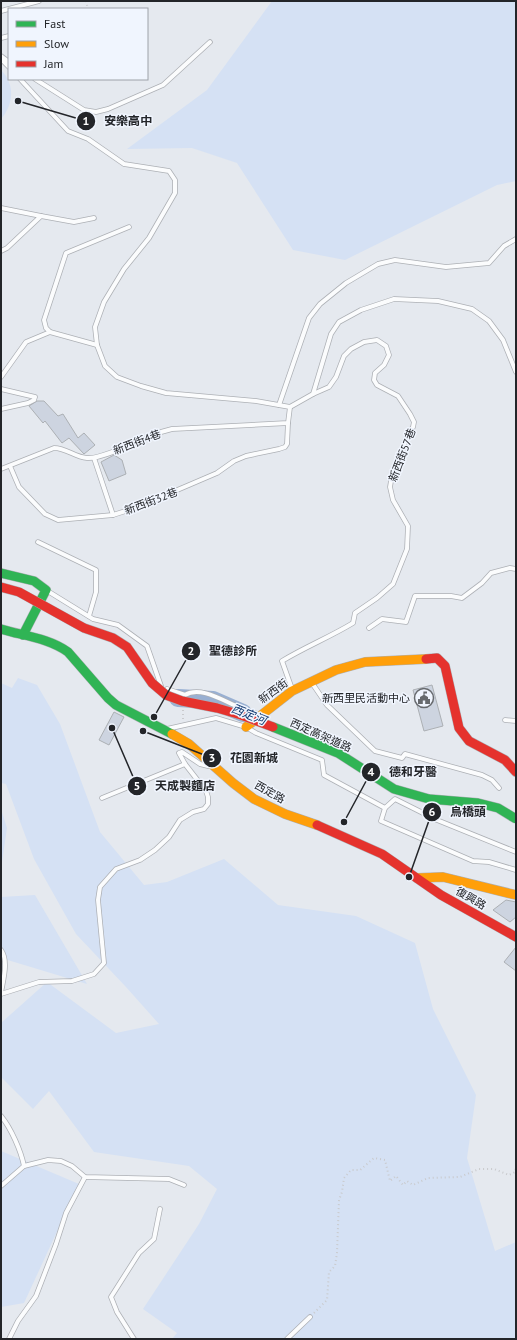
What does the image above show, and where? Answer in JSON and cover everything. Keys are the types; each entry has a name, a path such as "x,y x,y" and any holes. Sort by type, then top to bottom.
{"street":[{"name":"新西街","path":"1,573 34,581 46,590"},
{"name":"西定高架道路","path":"1,587 18,592 84,628 113,638 127,647 152,683 166,695 182,701 217,708 241,715 338,753 394,789 429,799 478,803 498,808 516,820"},
{"path":"23,635 46,590"},
{"name":"西定路","path":"1,629 62,647 116,705 189,744 233,783 254,798 286,814 327,829 382,854 416,878"},
{"name":"新西街","path":"261,715 292,691 336,670 365,662 437,658 444,666 459,728 469,741 505,760 516,772"},
{"path":"246,727 261,715"},
{"path":"416,878 443,877 516,895"},
{"name":"復興路","path":"416,878 441,895 516,938"}],"lane":[{"path":"12,8 39,1"},
{"path":"37,80 84,110 96,112 108,109 163,85 210,42"},
{"path":"1,58 8,66"},
{"path":"21,80 68,131 88,139 124,164 169,171 175,180 175,193 164,214 149,238 124,269 104,302 95,326 97,345 105,366 117,377 166,393 256,401 290,407 313,394 331,334 339,322 361,310 394,299 438,301 472,309 489,321 503,340 516,372"},
{"path":"1,208 74,222 94,218"},
{"path":"1,251 7,248 41,216"},
{"path":"97,345 50,332 46,328 44,320 66,253 129,227"},
{"path":"279,405 308,318 320,304 346,283 378,264 395,260 446,266 489,263 504,246 516,239"},
{"path":"1,377 26,342 50,332"},
{"name":"新西街57巷","path":"292,691 282,661 302,649 331,636 353,622 355,613 377,598 393,584 407,549 408,526 393,500 390,487 391,481 397,470 406,438 413,427 414,422 398,396 377,385 374,380 375,373 384,365 389,355 386,346 377,340 364,342 351,349 344,356 336,377 329,387 313,394"},
{"path":"1,389 35,397 34,400 28,403 1,409"},
{"path":"288,423 290,407"},
{"name":"新西街4巷","path":"94,458 172,429 288,423"},
{"name":"新西街32巷","path":"10,466 19,487 45,514 58,520 113,515 135,508 217,473 234,461 246,456 279,450 285,447 287,444 288,423"},
{"path":"1,469 54,448 60,448 82,457 94,458 113,515"},
{"path":"38,542 96,570 96,592 89,616"},
{"path":"369,628 382,619 406,622 415,596 451,596 462,598 482,583 491,573 510,568 516,569"},
{"name":"新西街","path":"46,590 93,619 118,625 147,646 161,686 170,691 185,694 190,692 213,695 237,707 261,715"},
{"path":"310,682 327,706 375,751 402,758 405,754 482,775 492,780 499,788"},
{"path":"165,730 216,718 246,727 256,733 322,760 324,775 385,808"},
{"path":"504,720 516,721"},
{"path":"1,950 4,954 5,961 1,993 39,982 72,981 94,974 104,963 98,900 100,886 116,869 140,860 155,850 169,837 180,820 193,812 204,809 208,804 206,791 185,764 179,753 182,752 200,764 217,768"},
{"path":"102,798 185,764"},
{"path":"516,852 437,820 395,799 385,808 381,821 473,861 489,862 516,870"},
{"path":"1,1116 6,1122 22,1157 24,1166"},
{"path":"1,1186 24,1166 48,1160 62,1161 72,1166 86,1177 169,1179 184,1185"},
{"path":"8,1339 18,1321 36,1296 66,1213 86,1177"},
{"path":"134,1339 117,1312 111,1297 139,1253 154,1239 160,1209"},
{"path":"286,1339 310,1317"}],"path":[{"path":"183,709 183,725"},
{"path":"310,1317 327,1300 329,1272 335,1266 337,1253 338,1200 342,1192 344,1178 351,1170 360,1170 374,1158 385,1160 390,1181 396,1176 403,1184 408,1181 413,1185 428,1178 460,1177 479,1169 494,1169 509,1175 515,1172 516,1167"}],"shaded area":[{"path":"272,1 516,1 516,181 497,185 345,260 293,250 237,163 192,148 127,149 207,90"},
{"path":"1,70 9,81 11,94 8,107 1,119"},
{"path":"18,678 37,685 60,724 100,832 144,885 167,882 224,859 278,905 356,916 415,943 433,1009 476,1095 467,1158 495,1251 516,1242 516,1339 172,1339 177,1333 143,1309 199,1224 217,1189 189,1166 94,1152 49,1091 33,1109 1,1077 1,1023 47,982 116,1033 159,1024 76,934 34,859 6,784 1,783 1,683 12,688"},
{"path":"1,809 7,828 2,862 1,862"},
{"path":"35,895 87,984 1,958 1,897"},
{"path":"1,1151 79,1184 24,1303 1,1307"}],"building":[{"path":"37,401 44,401 58,416 63,414 78,438 84,433 95,445 84,454 69,438 62,443 45,421 43,423 29,406"},
{"path":"114,455 122,460 126,474 109,481 101,462"},
{"path":"432,685 443,726 424,731 413,690"},
{"path":"114,712 124,717 109,745 99,740"},
{"path":"506,900 516,902 516,917 510,922 493,910"},
{"path":"516,947 516,971 504,962"}],"waterway":[{"name":"西定河","path":"178,698 213,700 243,713"}],"traffic: fast":[{"path":"1,573 34,581 46,590 23,635"},
{"path":"1,629 44,640 60,647 68,652 108,698 116,705 172,734"},
{"path":"273,727 338,753 394,789 429,799 478,803 498,808 516,819"}],"traffic: slow":[{"path":"246,727 292,691 336,670 365,662 426,659"},
{"path":"172,734 189,744 233,783 254,799 285,814 317,825"},
{"path":"417,878 443,877 516,895"}],"traffic: jam":[{"path":"1,587 19,592 84,628 113,638 127,647 152,683 166,695 182,701 217,708 241,715 273,727"},
{"path":"426,659 437,658 445,666 459,728 469,741 505,760 516,772"},
{"path":"317,825 382,854 441,895 516,937"}],"place":[{"name":"安樂高中","path":"18,101"},
{"name":"新西里民活動中心","path":"424,698"},
{"name":"聖德診所","path":"154,717"},
{"name":"天成製麵店","path":"112,728"},
{"name":"花園新城","path":"143,731"},
{"name":"德和牙醫","path":"344,822"},
{"name":"烏橋頭","path":"409,877"}]}
